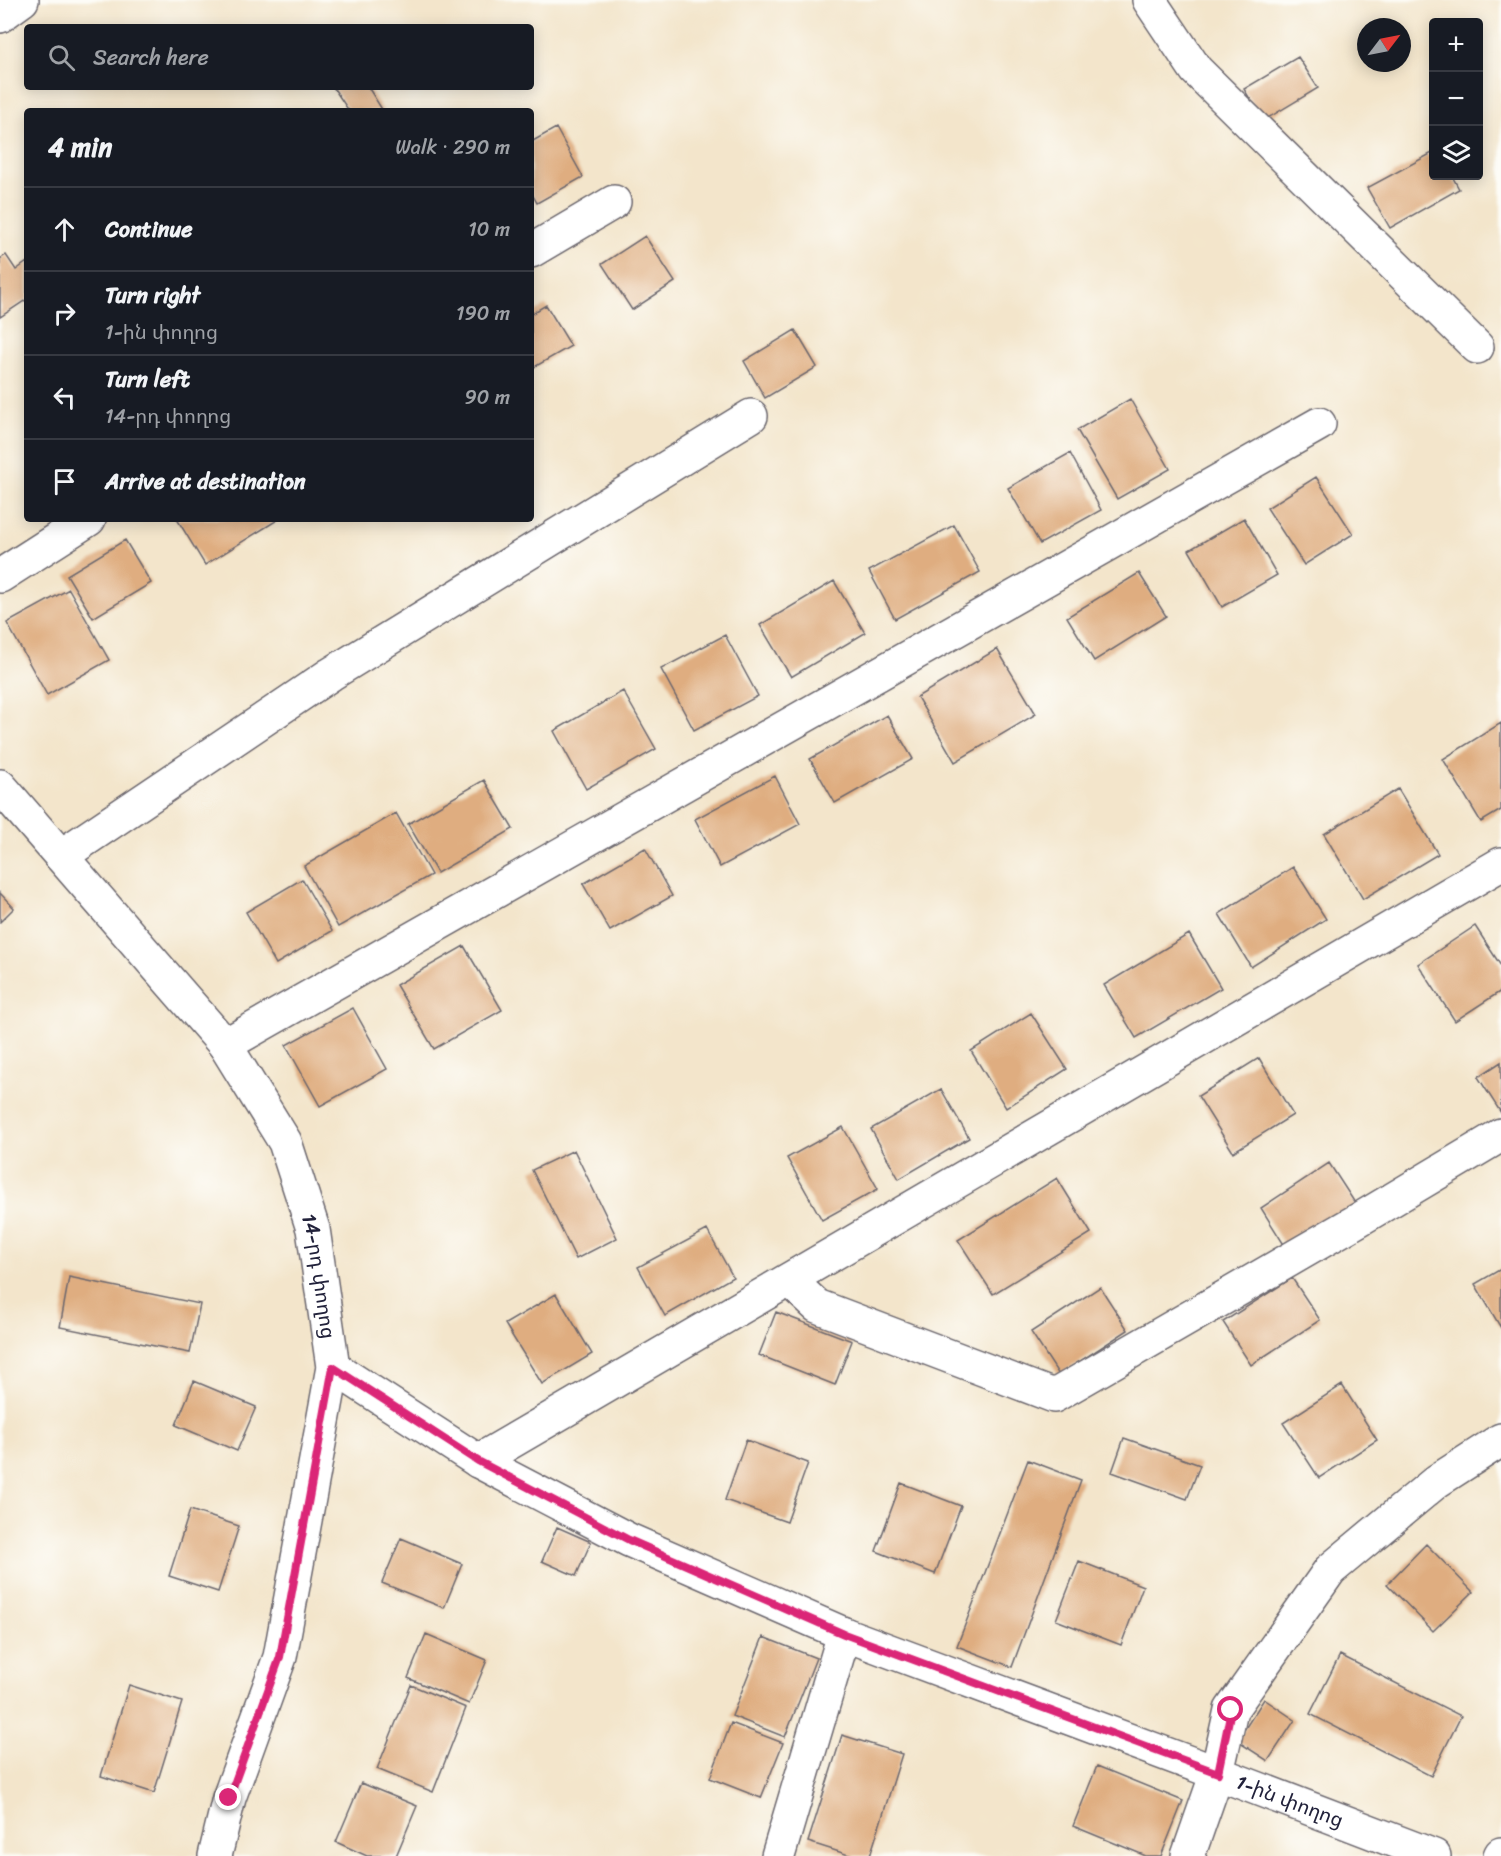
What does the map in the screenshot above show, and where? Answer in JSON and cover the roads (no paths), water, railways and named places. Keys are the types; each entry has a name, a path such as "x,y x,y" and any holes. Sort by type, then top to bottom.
{"street":[{"path":"0,16 22,0"},
{"path":"1149,0 1196,70 1477,347"},
{"path":"534,249 614,202"},
{"path":"61,856 331,674 751,416"},
{"path":"225,1045 1318,424"},
{"path":"0,576 84,522"},
{"name":"14-րդ փողոց","path":"0,786 225,1045 285,1142 313,1229 333,1367 280,1657 229,1798 215,1856"},
{"path":"478,1461 1501,864"},
{"path":"789,1280 817,1306 1054,1396 1501,1135"},
{"name":"1-ին փողոց","path":"333,1367 478,1461 629,1540 844,1634 1434,1856"},
{"path":"1188,1856 1218,1773 1231,1710 1330,1570 1437,1481 1501,1440"},
{"path":"778,1856 844,1634"}]}
